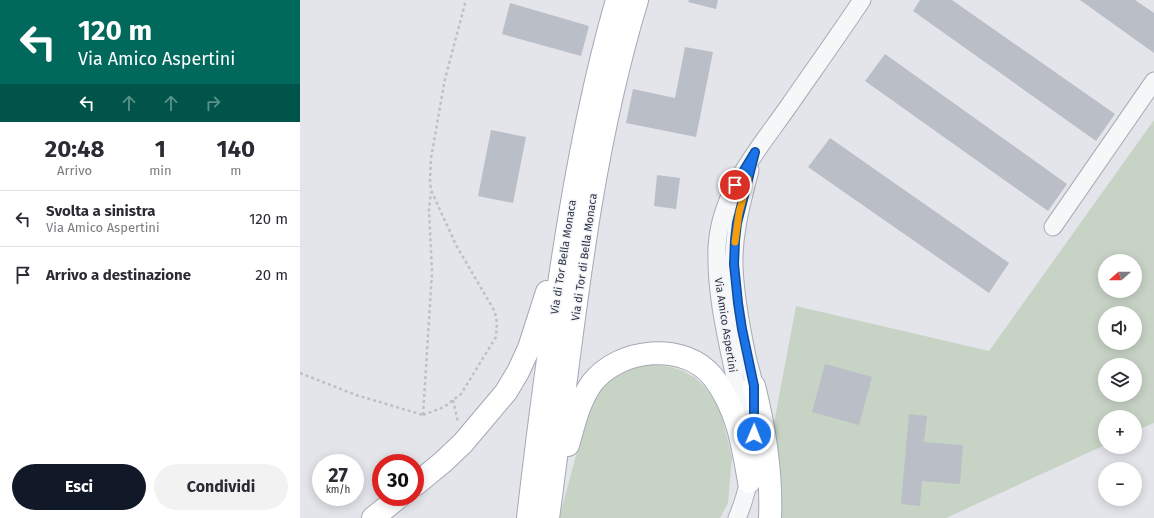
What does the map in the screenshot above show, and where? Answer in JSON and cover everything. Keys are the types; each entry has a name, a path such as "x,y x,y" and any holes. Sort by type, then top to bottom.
{"main road":[{"name":"Via di Tor Bella Monaca","path":"528,518 548,357 570,214 582,145 617,0"},
{"name":"Via di Tor di Bella Monaca","path":"548,518 594,186 614,84 637,0"},
{"path":"424,478 463,444 513,382 529,348 551,282 570,214"},
{"path":"551,491 567,451 583,399 591,384 601,373 612,366 629,358 650,353 685,357 698,364 712,376 726,399 736,422 749,482"},
{"path":"754,386 765,434 769,461 771,484 770,518"},
{"path":"373,518 388,506"}],"street":[{"name":"Via Amico Aspertini","path":"749,482 747,450 743,423 720,301 717,246 720,224 726,205 735,185 755,152 788,108 862,0"},
{"path":"1053,227 1154,81"},
{"name":"Via Amico Aspertini","path":"737,518 746,496 749,482 754,434 754,386 742,329 734,264 735,240 738,218 755,152"}],"path":[{"path":"423,415 432,273 429,209 431,190 431,158 445,79 466,0"},
{"path":"300,373 356,395 423,415 444,407 461,394 496,336 497,323 495,312 456,246 431,190"}],"green space":[{"path":"1154,120 1154,423 1142,428 1142,410 1098,410 1098,448 946,518 782,518 774,423 796,306 989,351"},
{"path":"647,365 671,367 694,377 703,385 717,405 722,417 732,457 728,503 720,518 559,518 583,430 595,395 612,378 623,371"}],"building":[{"path":"689,0 718,0 716,9 688,2"},
{"path":"920,0 952,0 1115,114 1096,141 913,11"},
{"path":"1080,0 1135,0 1154,13 1154,53"},
{"path":"510,3 589,26 581,56 502,34"},
{"path":"685,47 713,52 696,137 626,123 633,89 675,98"},
{"path":"885,54 1067,184 1048,211 865,81"},
{"path":"491,130 526,137 513,203 478,196"},
{"path":"830,138 1009,263 989,293 808,167"},
{"path":"657,175 680,178 676,209 654,206"},
{"path":"825,364 872,377 859,425 812,412"},
{"path":"909,414 927,416 924,442 963,445 960,484 922,481 920,506 901,504"}],"slow traffic":[{"path":"735,242 739,213 748,179"}],"route":[{"path":"735,185 755,152 737,223 734,264 742,329 754,386 754,434"}]}
